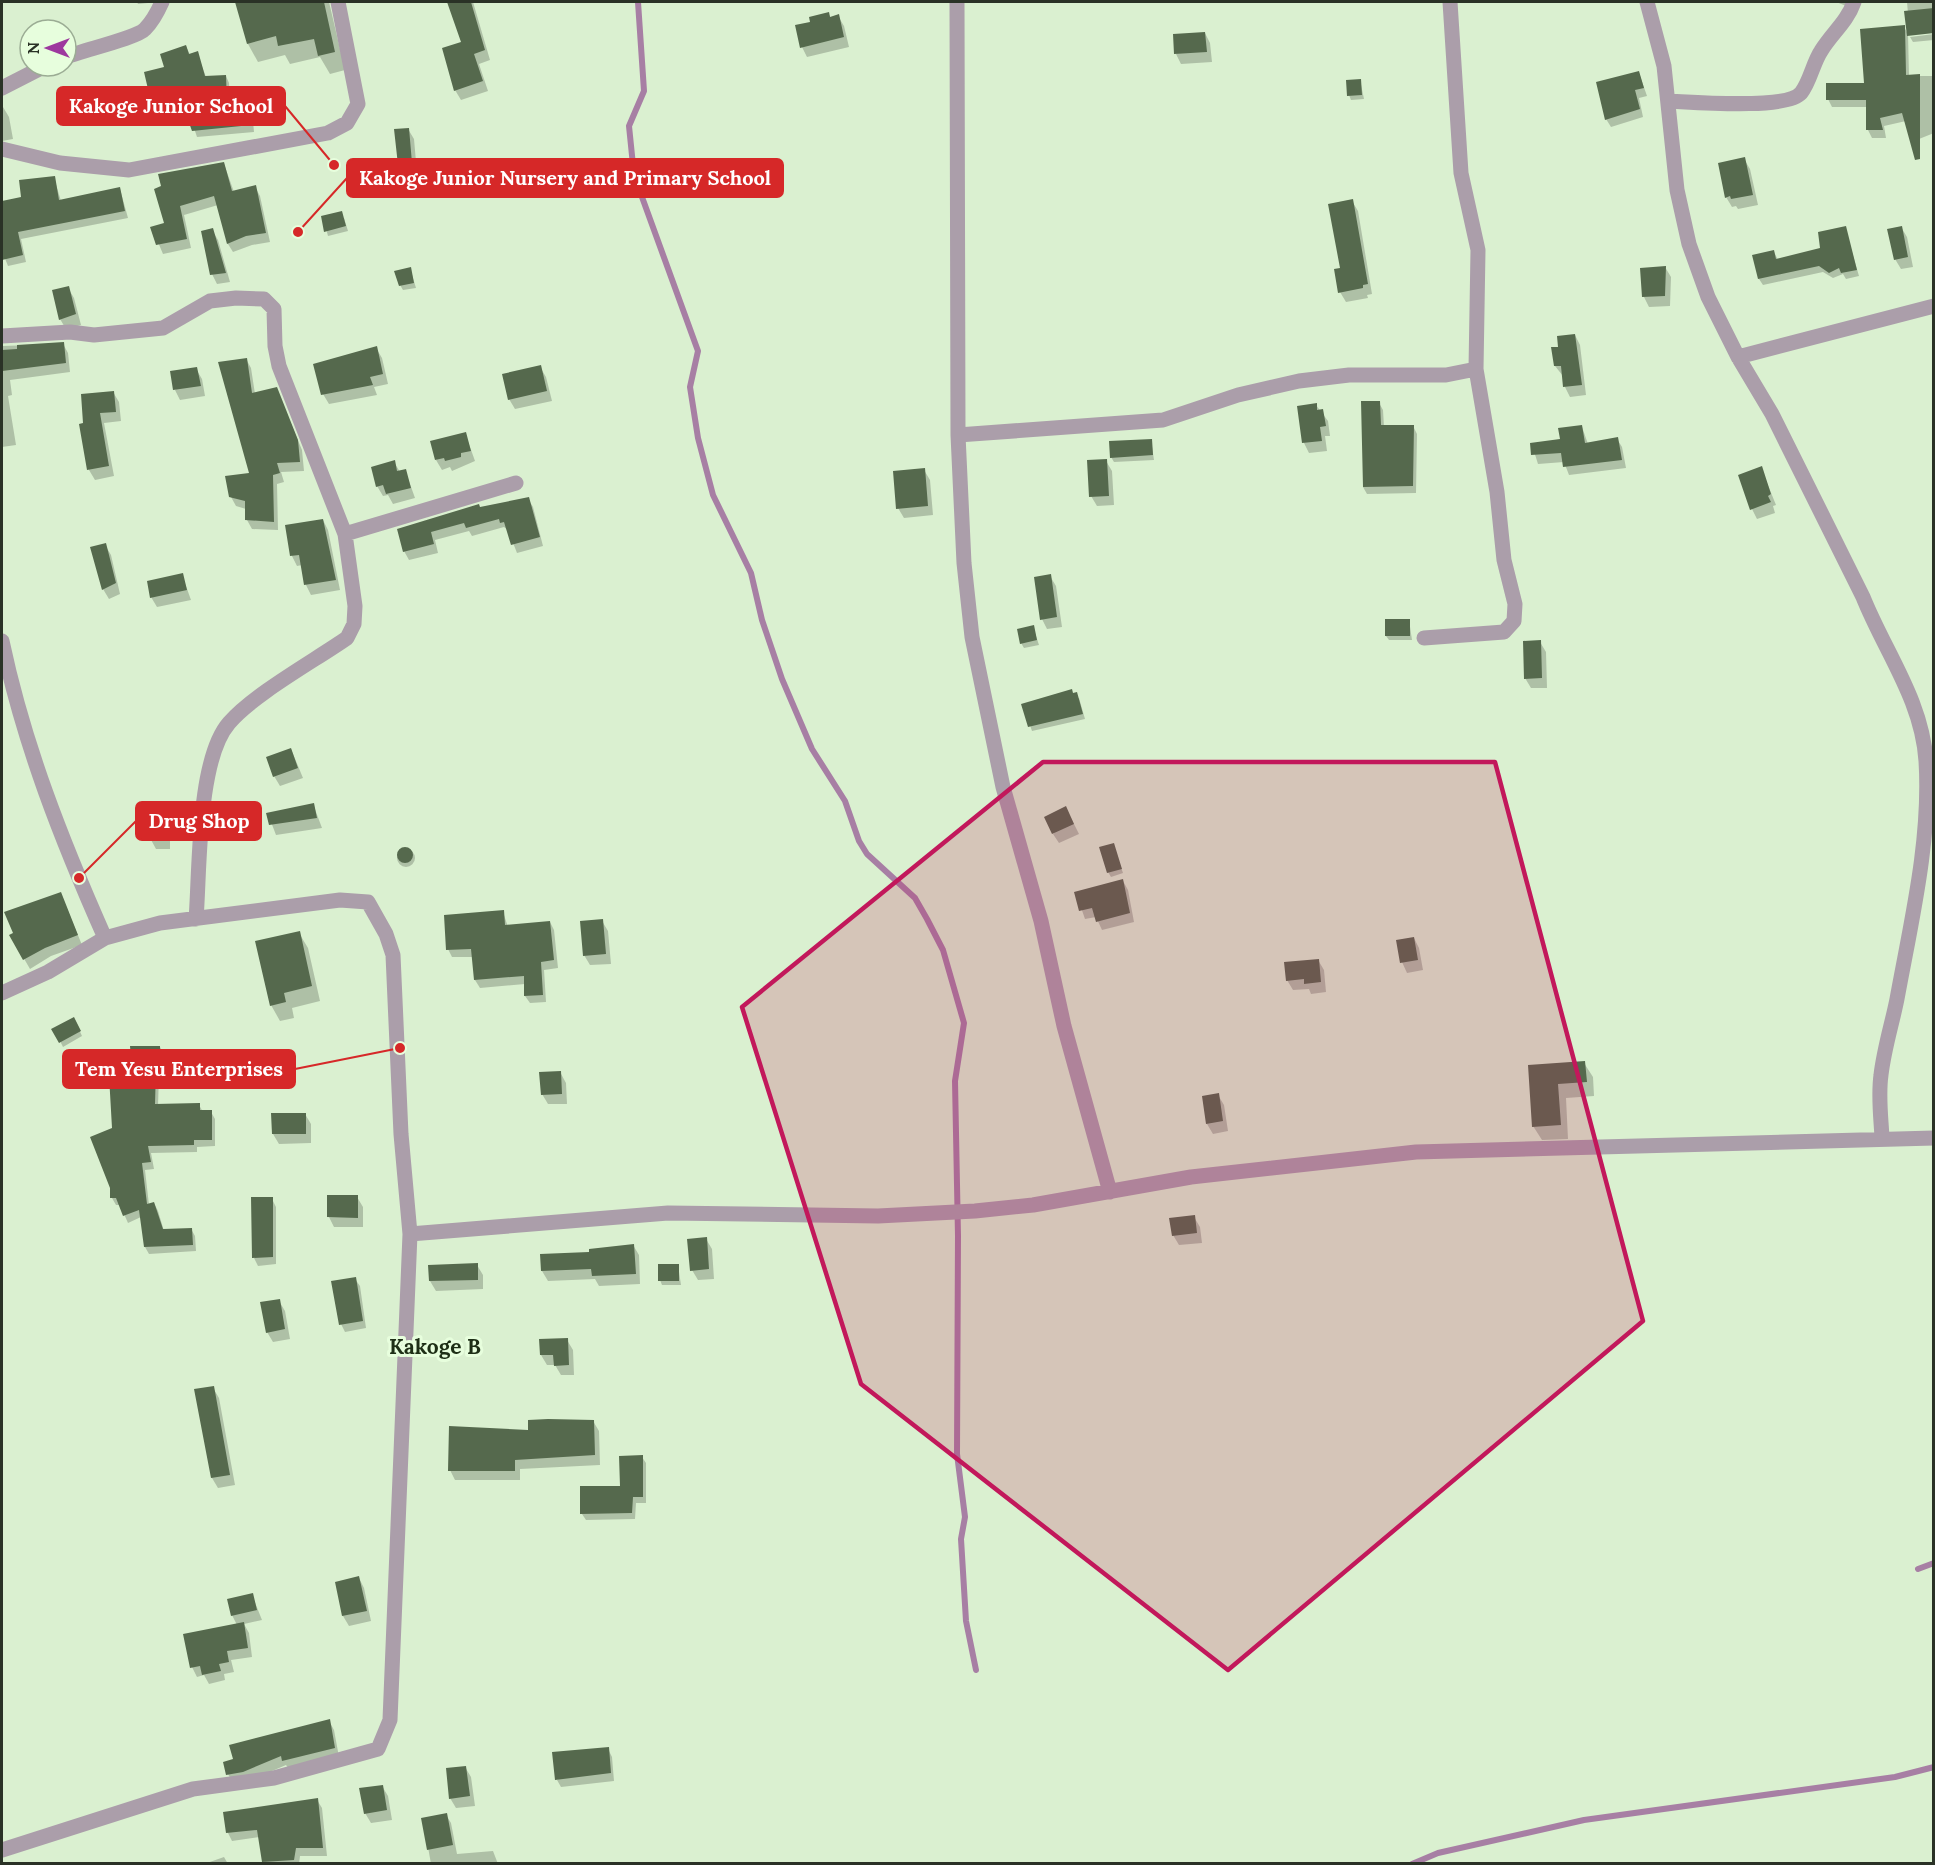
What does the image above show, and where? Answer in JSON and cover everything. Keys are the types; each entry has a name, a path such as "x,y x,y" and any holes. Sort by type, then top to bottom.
{"street":[{"path":"78,53 111,41 133,37 144,31 162,2"},
{"path":"2,149 60,163 129,170 328,134 347,123 358,104 338,2"},
{"path":"957,2 958,435 964,563 972,637 1003,787 1041,921 1064,1026 1110,1192"},
{"path":"1424,638 1490,635 1504,632 1514,621 1515,604 1504,560 1497,492 1476,369 1478,250 1461,173 1450,2"},
{"path":"1647,2 1664,66 1677,190 1689,244 1708,297 1738,357 1772,414 1833,536 1875,627 1911,696 1920,723 1926,760 1924,841 1881,1074 1879,1095 1882,1138"},
{"path":"1668,101 1762,104 1790,99 1800,94 1821,50 1848,17 1854,2"},
{"path":"2,88 22,78"},
{"path":"2,336 70,332 94,335 163,328 210,301 236,298 264,299 274,309 275,346 279,366 345,534 355,606 354,624 347,638 250,704 228,723 216,743 207,777 196,919"},
{"path":"1738,357 1934,306"},
{"path":"958,435 1163,420 1238,395 1299,381 1349,375 1446,375 1476,369"},
{"path":"345,534 516,483"},
{"path":"2,641 27,742 53,817 105,938"},
{"path":"2,993 48,972 105,938 160,923 340,900 368,902 377,916 393,955 401,1134 410,1234 390,1720 378,1749 274,1778 193,1789 2,1850"},
{"path":"410,1234 537,1221 668,1213 878,1216 945,1213 1033,1205 1191,1177 1416,1152 1934,1138"}],"highlighted area":[{"path":"1043,762 1495,762 1643,1321 1228,1670 861,1384 742,1007"}],"building":[{"path":"235,2 324,2 335,52 318,56 314,39 278,46 276,36 247,44"},
{"path":"447,2 471,2 485,50 474,54 483,81 454,91 442,48 461,42"},
{"path":"1934,8 1934,33 1907,36 1904,11"},
{"path":"829,12 830,17 839,14 844,37 800,48 795,25 810,22 809,17"},
{"path":"1905,25 1906,75 1920,74 1920,159 1915,160 1902,113 1880,118 1883,130 1866,130 1866,100 1826,100 1826,83 1864,83 1860,29"},
{"path":"1205,32 1207,52 1174,54 1173,34"},
{"path":"186,45 189,54 198,51 205,76 226,75 227,105 249,103 251,125 192,131 183,106 183,94 151,102 144,72 164,67 160,54"},
{"path":"1639,71 1644,88 1635,90 1640,109 1605,120 1596,82"},
{"path":"1361,79 1362,95 1347,96 1346,80"},
{"path":"409,128 412,163 398,165 394,129"},
{"path":"1745,157 1753,195 1725,198 1718,163"},
{"path":"224,162 232,191 256,185 266,233 246,236 227,244 214,196 180,206 187,239 156,245 150,227 164,223 154,189 161,186 158,174"},
{"path":"55,176 59,200 120,187 125,211 18,232 23,255 2,260 2,201 21,197 19,180"},
{"path":"1353,199 1368,284 1363,285 1363,288 1338,293 1334,269 1340,268 1328,204"},
{"path":"342,211 346,226 324,232 321,216"},
{"path":"1846,226 1857,270 1841,273 1839,268 1829,273 1819,266 1758,279 1752,255 1774,250 1776,259 1820,248 1818,232"},
{"path":"1902,226 1908,257 1894,260 1887,229"},
{"path":"213,228 226,273 210,275 201,231"},
{"path":"1666,266 1665,296 1642,297 1640,268"},
{"path":"411,267 414,283 399,286 394,271"},
{"path":"69,286 76,314 59,320 52,290"},
{"path":"1575,334 1582,385 1563,387 1561,366 1554,366 1551,347 1558,347 1557,336"},
{"path":"64,342 66,363 2,371 2,350 17,349 17,345"},
{"path":"377,346 383,374 370,377 373,385 321,395 313,364"},
{"path":"247,358 252,393 277,387 298,440 300,462 277,463 280,473 273,475 274,522 245,520 245,501 229,497 225,476 249,473 218,362"},
{"path":"541,365 547,391 508,400 502,374"},
{"path":"197,367 201,386 173,390 170,371"},
{"path":"114,391 116,412 100,413 109,466 87,470 79,424 83,423 81,394"},
{"path":"1361,401 1380,401 1381,425 1414,425 1413,486 1363,487"},
{"path":"1317,403 1317,410 1323,409 1326,426 1320,427 1322,441 1302,443 1297,406"},
{"path":"1582,425 1585,443 1618,437 1622,460 1563,467 1561,453 1531,455 1530,443 1560,439 1558,428"},
{"path":"466,432 471,451 461,453 461,457 445,461 444,458 435,460 430,441"},
{"path":"1152,439 1153,455 1110,458 1109,441"},
{"path":"1107,459 1109,496 1089,497 1087,460"},
{"path":"395,460 397,471 406,469 411,488 386,494 383,485 376,487 371,467"},
{"path":"1762,466 1771,494 1768,496 1771,502 1750,510 1738,475"},
{"path":"925,468 928,506 896,509 893,471"},
{"path":"529,497 540,537 511,545 504,522 500,523 499,519 466,528 464,523 431,532 434,544 403,552 397,529 479,504 480,507"},
{"path":"323,519 336,580 304,585 299,555 290,556 285,525"},
{"path":"106,543 116,583 102,590 90,547"},
{"path":"183,573 187,590 150,598 147,581"},
{"path":"1051,574 1057,617 1040,620 1034,577"},
{"path":"1385,619 1410,619 1410,636 1385,636"},
{"path":"1034,625 1037,640 1020,644 1017,629"},
{"path":"1541,640 1542,678 1524,679 1523,641"},
{"path":"1072,689 1073,693 1077,692 1083,714 1028,727 1021,704"},
{"path":"291,748 298,768 273,777 266,757"},
{"path":"314,803 317,818 269,825 266,813"},
{"path":"1066,806 1074,824 1052,834 1044,817"},
{"path":"1114,843 1122,869 1107,873 1099,847"},
{"path":"402,847 408,847 413,855 411,861 402,863 397,858 397,852"},
{"path":"1123,879 1130,913 1096,922 1092,908 1079,911 1074,892"},
{"path":"61,892 78,935 45,948 23,960 9,935 13,933 4,912"},
{"path":"504,910 505,925 550,921 554,960 541,962 543,995 524,996 524,976 474,980 471,949 446,950 444,915"},
{"path":"603,919 606,954 583,956 580,921"},
{"path":"300,931 312,986 284,993 286,1002 270,1006 255,941"},
{"path":"1414,937 1418,960 1400,963 1396,940"},
{"path":"1319,959 1321,982 1304,984 1304,979 1286,981 1284,962"},
{"path":"74,1017 81,1031 59,1043 51,1029"},
{"path":"130,1046 160,1046 160,1068 156,1068 155,1104 200,1103 200,1110 212,1110 212,1140 194,1140 194,1145 148,1146 151,1162 142,1163 147,1204 154,1202 163,1229 192,1228 193,1245 144,1247 139,1210 123,1216 116,1198 110,1198 110,1188 90,1137 112,1128 108,1058 131,1058"},
{"path":"1585,1061 1587,1082 1558,1084 1561,1125 1532,1127 1528,1065"},
{"path":"561,1071 562,1094 541,1095 539,1072"},
{"path":"1219,1093 1223,1121 1206,1124 1202,1096"},
{"path":"271,1113 306,1113 306,1134 272,1134"},
{"path":"327,1195 358,1195 358,1218 327,1217"},
{"path":"251,1197 273,1197 273,1257 252,1258"},
{"path":"1195,1215 1197,1233 1172,1236 1169,1218"},
{"path":"707,1237 709,1269 690,1271 687,1239"},
{"path":"634,1244 636,1274 592,1276 591,1269 541,1271 540,1254 589,1252 589,1249"},
{"path":"478,1263 478,1280 429,1281 428,1265"},
{"path":"658,1264 679,1264 679,1281 658,1281"},
{"path":"356,1277 363,1321 339,1325 331,1281"},
{"path":"280,1299 285,1329 266,1333 260,1302"},
{"path":"568,1338 569,1365 554,1366 553,1355 540,1355 539,1339"},
{"path":"214,1386 230,1475 211,1478 194,1389"},
{"path":"528,1420 594,1420 595,1455 515,1460 515,1471 448,1471 449,1426 528,1430"},
{"path":"643,1455 643,1497 633,1497 632,1513 580,1514 580,1486 620,1486 619,1456"},
{"path":"359,1576 367,1611 342,1616 335,1582"},
{"path":"253,1593 257,1610 231,1616 227,1599"},
{"path":"244,1622 248,1648 227,1651 229,1662 219,1664 221,1671 202,1675 200,1666 190,1668 183,1634"},
{"path":"330,1719 335,1748 282,1761 281,1756 243,1772 226,1775 223,1762 233,1759 229,1745"},
{"path":"609,1747 611,1773 555,1780 552,1752"},
{"path":"466,1766 470,1796 449,1799 446,1768"},
{"path":"383,1785 387,1810 364,1814 359,1788"},
{"path":"318,1798 323,1848 296,1848 294,1860 262,1862 257,1830 226,1833 223,1812"},
{"path":"447,1813 453,1845 427,1850 421,1818"}],"waterway":[{"path":"638,2 644,91 629,126 634,175 698,351 690,387 698,438 713,495 751,573 762,620 782,679 812,749 845,801 859,841 867,854 915,898 927,919 943,950 964,1023 955,1081 958,1236 957,1454 965,1517 961,1539 966,1621 976,1670"},
{"path":"1918,1569 1934,1563"},
{"path":"1412,1864 1438,1853 1584,1820 1895,1777 1934,1767"}],"place":[{"name":"Kakoge Junior School","path":"334,165"},
{"name":"Kakoge Junior Nursery and Primary School","path":"298,232"},
{"name":"Drug Shop","path":"79,878"},
{"name":"Tem Yesu Enterprises","path":"400,1048"}],"district":[{"name":"Kakoge B","path":"435,1347"}]}
